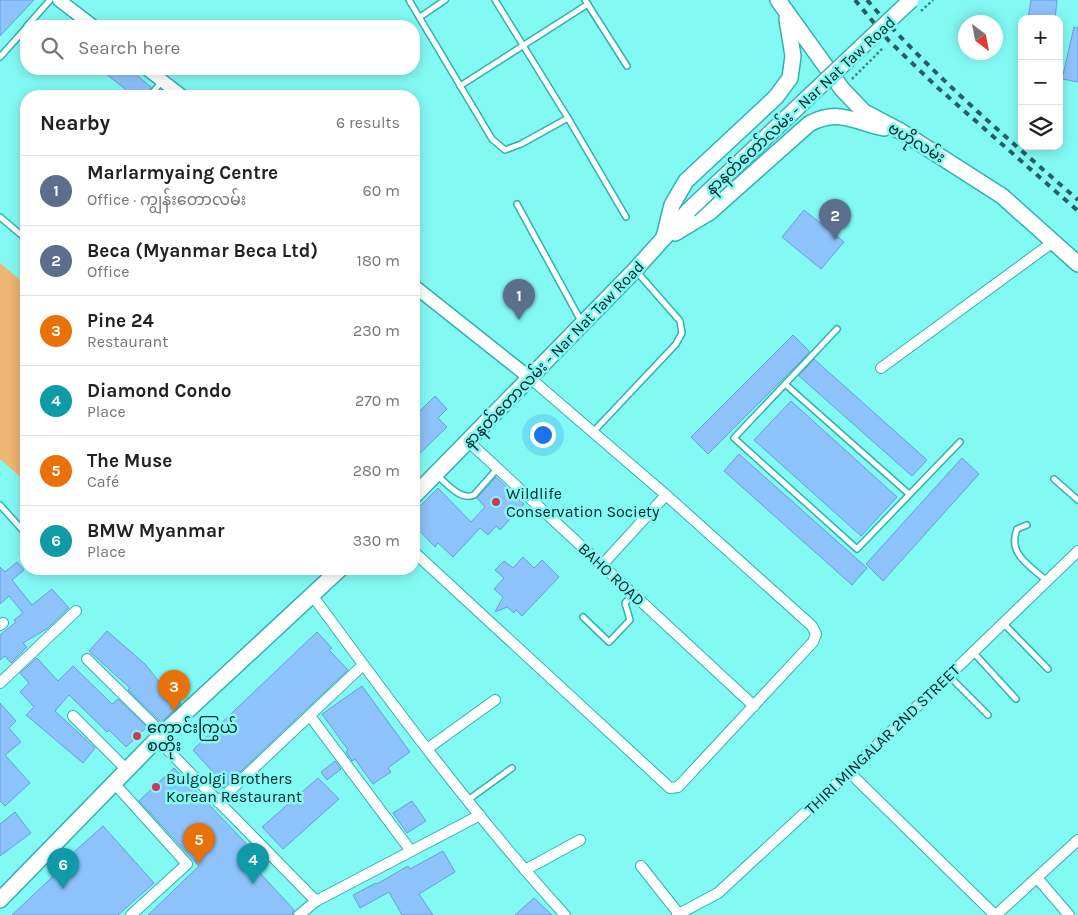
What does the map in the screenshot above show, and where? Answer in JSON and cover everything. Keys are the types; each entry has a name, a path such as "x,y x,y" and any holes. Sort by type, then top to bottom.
{"main road":[{"name":"ဗဟိုလမ်း","path":"778,0 786,14 842,89 864,112 902,132 1002,196 1078,264"},
{"name":"နာနတ်တော်လမ်း - Nar Nat Taw Road","path":"690,210 911,0"},
{"path":"663,240 672,205 686,181 776,97 790,78 793,56 786,14"},
{"path":"663,240 710,212 809,124 823,116 844,116 868,125 902,132"},
{"name":"နာနတ်တောလမ်း - Nar Nat Taw Road","path":"420,490 635,270 690,210"},
{"path":"0,900 160,736 334,575"}],"street":[{"path":"59,0 85,20"},
{"path":"156,75 174,90"},
{"path":"881,368 1053,242"},
{"path":"420,291 594,431 812,626 816,634 813,642 678,787 670,788 420,558"},
{"name":"BAHO ROAD","path":"468,441 754,706"},
{"path":"602,565 666,495"},
{"name":"THIRI MINGALAR 2ND STREET","path":"683,914 718,893 849,772 1078,551"},
{"path":"312,595 427,749 525,870 565,915"},
{"path":"0,683 76,611"},
{"path":"87,659 160,736 218,802 316,901"},
{"path":"218,802 363,665"},
{"path":"427,749 495,700"},
{"path":"73,716 127,770"},
{"path":"310,716 411,851"},
{"path":"849,772 996,915 1038,879 1078,840"},
{"path":"114,783 187,864 131,915"},
{"path":"299,915 316,901 480,815"},
{"path":"525,870 580,840"},
{"path":"641,866 683,914"},
{"path":"1038,879 1069,915"}],"lane":[{"path":"33,20 50,0"},
{"path":"409,0 492,139 505,150 521,144 568,118"},
{"path":"420,17 446,0"},
{"path":"495,0 524,45 626,217"},
{"path":"460,86 586,2 627,66"},
{"path":"0,57 20,35"},
{"path":"154,90 162,80"},
{"path":"517,204 582,324"},
{"path":"0,218 20,234"},
{"path":"594,431 676,344 682,333 680,321 635,270"},
{"path":"837,329 734,438 856,549 960,442"},
{"path":"785,384 909,494"},
{"path":"436,474 462,496 469,497 474,495 498,468"},
{"path":"1054,479 1078,500"},
{"path":"0,505 20,527"},
{"path":"1027,525 1017,529 1013,540 1016,550 1047,581"},
{"path":"583,618 610,642 630,620 625,603 633,594"},
{"path":"1003,624 1048,669"},
{"path":"973,652 1016,700"},
{"path":"949,675 988,715"},
{"path":"468,800 512,768"}],"path":[{"path":"918,14 933,0"},
{"path":"842,89 889,41"}],"shaded area":[{"path":"0,263 20,280 20,477 0,459"}],"building":[{"path":"0,0 34,0 0,36"},
{"path":"1031,0 1057,0 1055,15 1029,15"},
{"path":"1074,27 1078,28 1078,82 1063,79"},
{"path":"108,75 136,75 151,87 149,90 126,90"},
{"path":"804,210 844,242 821,269 782,237"},
{"path":"793,335 809,351 808,354 708,454 691,437"},
{"path":"814,359 927,460 912,476 799,376"},
{"path":"435,396 447,409 438,418 447,427 420,453 420,411"},
{"path":"791,401 897,497 861,536 754,440"},
{"path":"739,454 867,568 852,585 724,471"},
{"path":"962,458 979,474 883,581 866,564"},
{"path":"496,477 524,504 500,530 496,526 488,535 480,528 453,557 438,543 435,547 420,531 420,506 438,488 471,522 485,507 477,498"},
{"path":"523,557 534,568 542,560 559,577 522,616 516,610 514,613 507,607 495,612 503,597 494,589 504,578 495,570 504,561 513,568"},
{"path":"17,562 20,565 20,573 12,580 32,605 52,589 69,608 48,628 23,643 27,647 11,663 5,656 0,660 0,635 16,622 14,620 23,613 9,596 0,604 0,567 5,572"},
{"path":"107,631 145,664 169,694 171,692 181,704 161,722 128,690 130,688 89,651"},
{"path":"317,632 332,648 329,650 348,670 223,788 210,775 213,772 193,750"},
{"path":"37,658 58,681 73,666 112,704 118,699 147,727 126,747 109,730 107,732 69,695 55,711 95,748 83,763 26,715 34,707 20,692 29,683 20,673"},
{"path":"362,686 410,752 388,768 391,772 373,784 355,759 352,761 346,752 348,750 322,714"},
{"path":"0,703 16,721 9,728 21,742 5,755 30,783 5,806 0,801"},
{"path":"335,761 341,769 327,780 321,772"},
{"path":"174,768 256,854 249,861 294,910 292,915 148,915 199,866 139,801"},
{"path":"318,778 339,799 283,849 262,827"},
{"path":"412,801 426,821 407,833 393,813"},
{"path":"15,812 31,833 0,856 0,824"},
{"path":"103,826 154,883 118,915 12,915 66,864 64,861"},
{"path":"443,851 455,872 419,894 433,915 402,915 389,892 360,908 353,895 408,866 410,869"},
{"path":"534,898 552,915 515,915"}],"railway":[{"path":"855,0 889,41 937,87 1078,211"},
{"path":"867,0 943,79 1078,200"}],"place":[{"name":"Beca (Myanmar Beca Ltd)","path":"835,240"},
{"name":"Marlarmyaing Centre","path":"519,320"},
{"name":"Wildlife Conservation Society","path":"496,502"},
{"name":"Pine 24","path":"174,711"},
{"name":"ကောင်းကြွယ် စတိုး","path":"137,736"},
{"name":"Bulgolgi Brothers Korean Restaurant","path":"156,787"},
{"name":"The Muse","path":"199,864"},
{"name":"Diamond Condo","path":"253,884"},
{"name":"BMW Myanmar","path":"63,889"}]}
